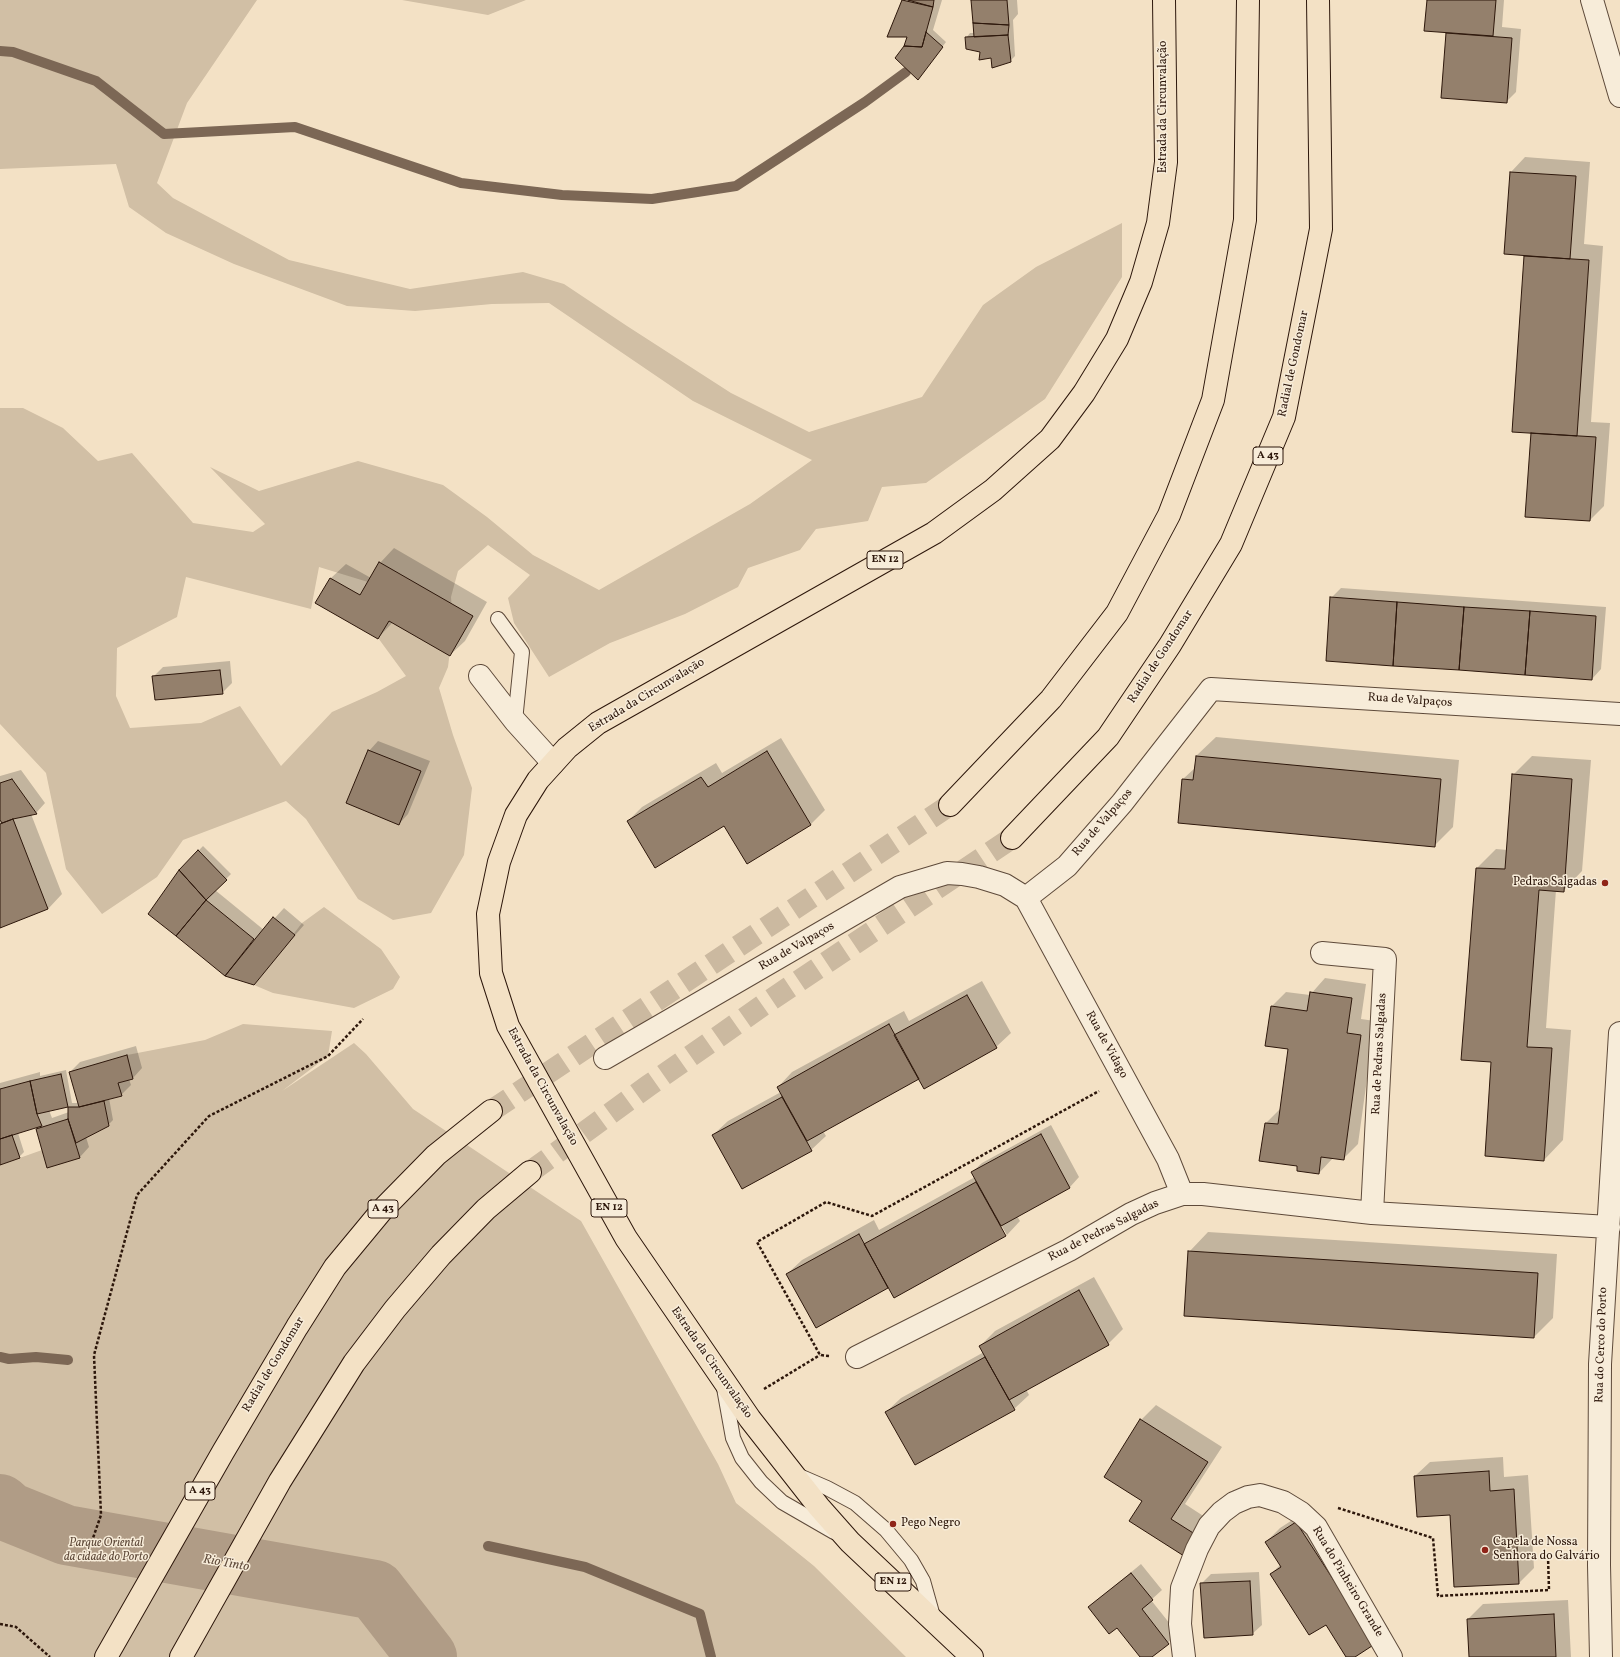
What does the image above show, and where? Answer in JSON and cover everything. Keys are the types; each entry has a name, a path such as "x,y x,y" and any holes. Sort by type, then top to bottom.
{"main road":[{"name":"Estrada da Circunvalação","path":"972,1657 850,1542 793,1474 723,1381 626,1238 508,1026 491,973 488,914 499,862 516,815 538,780 567,748 598,723 934,533 993,490 1050,439 1084,393 1117,339 1141,282 1158,223 1166,162 1164,0"},
{"path":"950,805 1050,699 1117,613 1168,515 1213,400 1245,220 1248,0"},
{"name":"Radial de Gondomar","path":"1012,838 1108,737 1170,645 1231,544 1284,417 1321,229 1318,0"},
{"name":"Radial de Gondomar","path":"106,1657 223,1452 297,1327 335,1267 383,1209 436,1155 491,1111"},
{"path":"181,1657 280,1481 354,1363 395,1309 441,1256 486,1209 530,1172"}],"street":[{"path":"1592,0 1620,96"},
{"path":"480,676 515,721 553,763"},
{"name":"Rua de Valpaços","path":"605,1058 900,887 947,873 962,874 979,877 1005,885 1026,898 1067,866 1122,803 1211,689 1620,714"},
{"name":"Rua de Vidago","path":"1026,898 1168,1159 1182,1194"},
{"name":"Rua de Pedras Salgadas","path":"1322,953 1385,959 1372,1212"},
{"name":"Rua do Cerco do Porto","path":"1601,1657 1599,1556 1601,1350 1620,1033"},
{"name":"Rua de Pedras Salgadas","path":"857,1358 1069,1250 1131,1214 1155,1203 1182,1194 1203,1194 1372,1212 1609,1227"},
{"name":"Rua do Pinheiro Grande","path":"1184,1657 1180,1624 1182,1588 1197,1548 1209,1526 1234,1503 1248,1497 1260,1495 1283,1502 1305,1516 1316,1526 1391,1657"}],"lane":[{"path":"498,619 522,652 515,721"},
{"path":"723,1381 733,1438 742,1458 760,1482 782,1502 850,1542"},
{"path":"793,1474 827,1488 855,1503 886,1530 911,1560 923,1580 935,1622"}],"path":[{"path":"85,1561 101,1515 94,1355 137,1196 209,1116 328,1056 363,1019"},
{"path":"820,1355 757,1242 826,1202 872,1216 1124,1077"},
{"path":"764,1389 820,1355 857,1358"},
{"path":"1305,1516 1328,1505 1433,1538 1438,1596 1549,1590 1548,1556 1599,1556"},
{"path":"0,1624 16,1627 50,1657"}],"green space":[{"path":"0,0 257,0 187,103 157,183 173,198 289,260 410,289 523,272 564,284 731,393 809,432 922,397 983,305 1036,267 1122,223 1122,277 1045,399 926,483 882,487 868,521 816,529 800,550 748,568 738,587 685,614 610,643 549,677 514,623 508,598 530,575 488,545 458,571 451,597 453,625 448,667 439,688 453,735 472,788 464,855 431,913 393,920 358,899 306,819 286,801 183,840 157,877 102,914 66,869 46,773 0,724 0,408 23,408 63,428 98,461 132,453 193,523 253,532 265,524 210,467 259,491 358,461 443,485 487,517 533,555 599,590 750,504 812,460 693,401 549,303 492,304 415,311 347,306 234,264 166,233 129,207 116,164 0,169","holes":["319,567 381,586 370,627 406,676 377,692 332,712 281,766 240,706 201,723 130,728 116,696 117,648 177,617 186,577 311,609"]},
{"path":"402,0 526,0 488,15"},
{"path":"324,907 381,949 400,977 393,989 354,1008 273,993 254,985 302,923"},
{"name":"Parque Oriental da cidade do Porto","path":"243,1024 332,1031 328,1056 282,1091 354,1043 366,1054 413,1109 581,1221 718,1464 736,1503 814,1566 906,1657 0,1657 0,1165 42,1150 80,1158 76,1143 109,1125 104,1101 121,1096 118,1083 133,1079 127,1055 205,1040"}],"building":[{"path":"902,0 933,7 922,47 904,46 907,37 887,37"},
{"path":"908,0 934,0 933,7"},
{"path":"971,0 1007,0 1009,25 973,23"},
{"path":"1427,0 1496,0 1493,36 1424,31"},
{"path":"973,23 1009,25 1008,35 974,37"},
{"path":"926,32 943,47 918,80 895,58 904,46 922,47"},
{"path":"1446,33 1512,38 1507,103 1441,98"},
{"path":"1008,35 1011,62 992,68 991,58 979,60 980,52 966,49 965,37"},
{"path":"1510,172 1576,176 1570,259 1504,254"},
{"path":"1524,256 1589,260 1577,436 1512,432"},
{"path":"1531,433 1596,437 1590,521 1525,517"},
{"path":"379,562 473,616 450,656 389,621 378,639 315,603 330,578 360,595"},
{"path":"1330,597 1397,602 1393,666 1326,661"},
{"path":"1397,602 1464,607 1459,670 1393,666"},
{"path":"1464,607 1530,611 1525,675 1459,670"},
{"path":"1530,611 1596,616 1592,680 1525,675"},
{"path":"220,670 223,694 155,700 152,676"},
{"path":"368,750 421,771 399,825 346,803"},
{"path":"767,751 811,825 747,864 724,826 655,868 627,821 701,777 708,787"},
{"path":"1196,756 1441,779 1435,847 1178,823 1182,779 1193,780"},
{"path":"1512,774 1572,779 1564,892 1539,890 1527,1047 1552,1048 1544,1161 1485,1156 1491,1062 1461,1060 1476,868 1505,869"},
{"path":"12,779 37,814 2,823 0,820 0,783"},
{"path":"13,819 48,909 0,928 0,824"},
{"path":"198,850 227,880 206,900 179,870"},
{"path":"179,870 206,900 176,936 148,914"},
{"path":"206,900 254,939 225,976 176,936"},
{"path":"273,917 295,935 254,985 225,976"},
{"path":"1310,992 1352,998 1347,1033 1361,1035 1344,1160 1321,1157 1319,1174 1297,1171 1297,1166 1259,1161 1265,1123 1278,1124 1288,1049 1265,1046 1271,1006 1307,1011"},
{"path":"967,995 997,1048 924,1089 894,1035"},
{"path":"889,1024 919,1079 807,1141 777,1087"},
{"path":"127,1055 133,1079 118,1083 122,1096 79,1107 69,1072"},
{"path":"61,1074 68,1107 37,1114 30,1081"},
{"path":"30,1081 37,1114 42,1126 0,1139 0,1089"},
{"path":"782,1097 812,1151 742,1189 712,1135"},
{"path":"104,1101 109,1126 76,1143 68,1119 68,1107 79,1107"},
{"path":"68,1119 80,1158 47,1168 36,1129"},
{"path":"1041,1134 1070,1188 1001,1226 971,1172"},
{"path":"12,1135 20,1158 0,1165 0,1139"},
{"path":"976,1182 1006,1236 894,1298 864,1244"},
{"path":"859,1234 888,1288 816,1328 786,1274"},
{"path":"1188,1251 1538,1273 1534,1338 1184,1316"},
{"path":"1079,1290 1109,1345 1009,1400 979,1346"},
{"path":"985,1357 1015,1410 915,1465 885,1412"},
{"path":"1140,1419 1208,1462 1171,1519 1198,1536 1184,1556 1129,1521 1142,1501 1104,1477"},
{"name":"Capela de Nossa Senhora do Calvário","path":"1489,1471 1490,1491 1514,1489 1519,1584 1454,1587 1450,1515 1417,1517 1414,1476"},
{"path":"1296,1522 1375,1644 1355,1657 1346,1657 1326,1625 1309,1635 1270,1574 1281,1567 1265,1542"},
{"path":"1131,1573 1153,1600 1142,1609 1169,1644 1152,1657 1140,1657 1117,1628 1109,1634 1088,1607"},
{"path":"1250,1581 1253,1635 1204,1638 1200,1583"},
{"path":"1554,1614 1556,1657 1469,1657 1467,1619"}],"waterway":[{"path":"0,51 13,52 96,81 164,134 295,127 461,183 562,195 652,199 736,186 865,102 906,72"},
{"path":"0,1357 9,1359 36,1357 68,1360"},
{"name":"Rio Tinto","path":"0,1504 9,1512 66,1535 375,1590 427,1657"},
{"path":"488,1546 585,1567 700,1614 711,1657"}],"tunnel":[{"path":"491,1111 950,805"},
{"path":"530,1172 648,1086 769,1001 1012,838"}],"place":[{"name":"Pedras Salgadas","path":"1605,883"},
{"name":"Pego Negro","path":"893,1524"},
{"name":"Capela de Nossa Senhora do Calvário","path":"1485,1550"}]}
